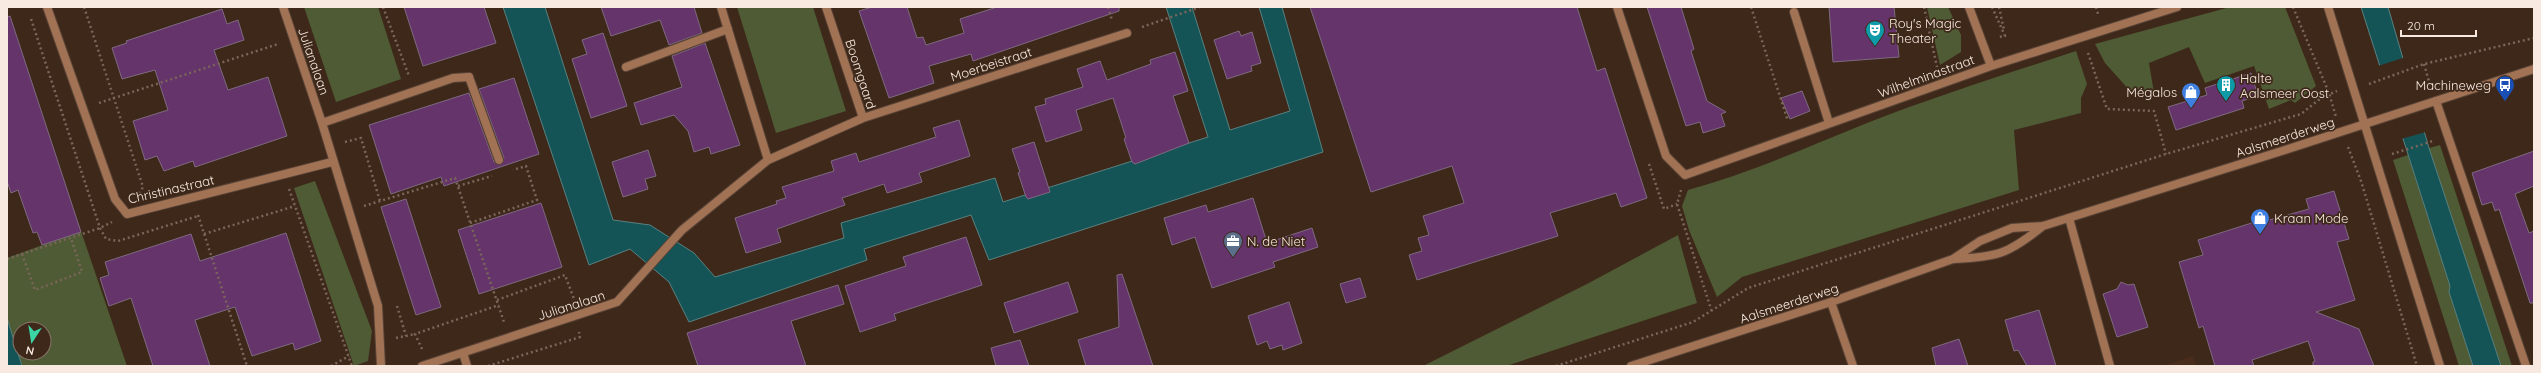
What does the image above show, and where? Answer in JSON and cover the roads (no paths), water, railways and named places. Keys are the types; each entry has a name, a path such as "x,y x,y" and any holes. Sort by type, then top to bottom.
{"street":[{"name":"Christinastraat","path":"47,7 115,199 127,214 332,162"},
{"name":"Julianalaan","path":"283,7 322,123 332,162 378,306 381,366"},
{"path":"721,7 768,160"},
{"name":"Boomgaard","path":"682,230 768,160 863,118 826,7"},
{"name":"Wilhelminastraat","path":"1617,7 1666,156 1685,175 1990,66 2177,7"},
{"path":"1969,7 1990,66"},
{"path":"2328,7 2440,366"},
{"path":"1794,12 1829,123"},
{"path":"626,67 728,29"},
{"name":"Moerbeistraat","path":"863,118 1127,33"},
{"name":"Aalsmeerderweg","path":"1631,366 1831,302 1953,259 1980,241 2012,228 2043,226 2386,118 2534,69"},
{"path":"322,123 453,78 469,77 499,160"},
{"path":"2432,102 2526,366"},
{"path":"2069,218 2110,366"},
{"name":"Aalsmeerderweg","path":"1953,259 1990,257 2018,246 2043,226"},
{"name":"Julianalaan","path":"425,365 617,302 644,274 682,230"},
{"path":"1831,302 1853,366"},
{"path":"463,353 467,366"}],"water":[{"path":"503,7 545,7 613,220 650,225 694,253 715,277 844,238 841,223 995,178 1003,202 1208,137 1166,7 1192,7 1230,130 1290,111 1259,7 1282,7 1323,152 989,260 971,215 864,249 867,260 689,322 669,282 630,249 589,265"},
{"path":"2361,7 2388,7 2429,148 2501,366 2473,366 2449,292 2450,286"},
{"path":"7,318 12,334 12,361 20,361 22,366 7,366"}],"place":[{"name":"Roy's Magic Theater","path":"1875,47"},
{"name":"Halte Aalsmeer Oost","path":"2226,102"},
{"name":"Machineweg","path":"2505,102"},
{"name":"Mégalos","path":"2191,109"},
{"name":"Kraan Mode","path":"2260,235"},
{"name":"N. de Niet","path":"1233,258"}]}
